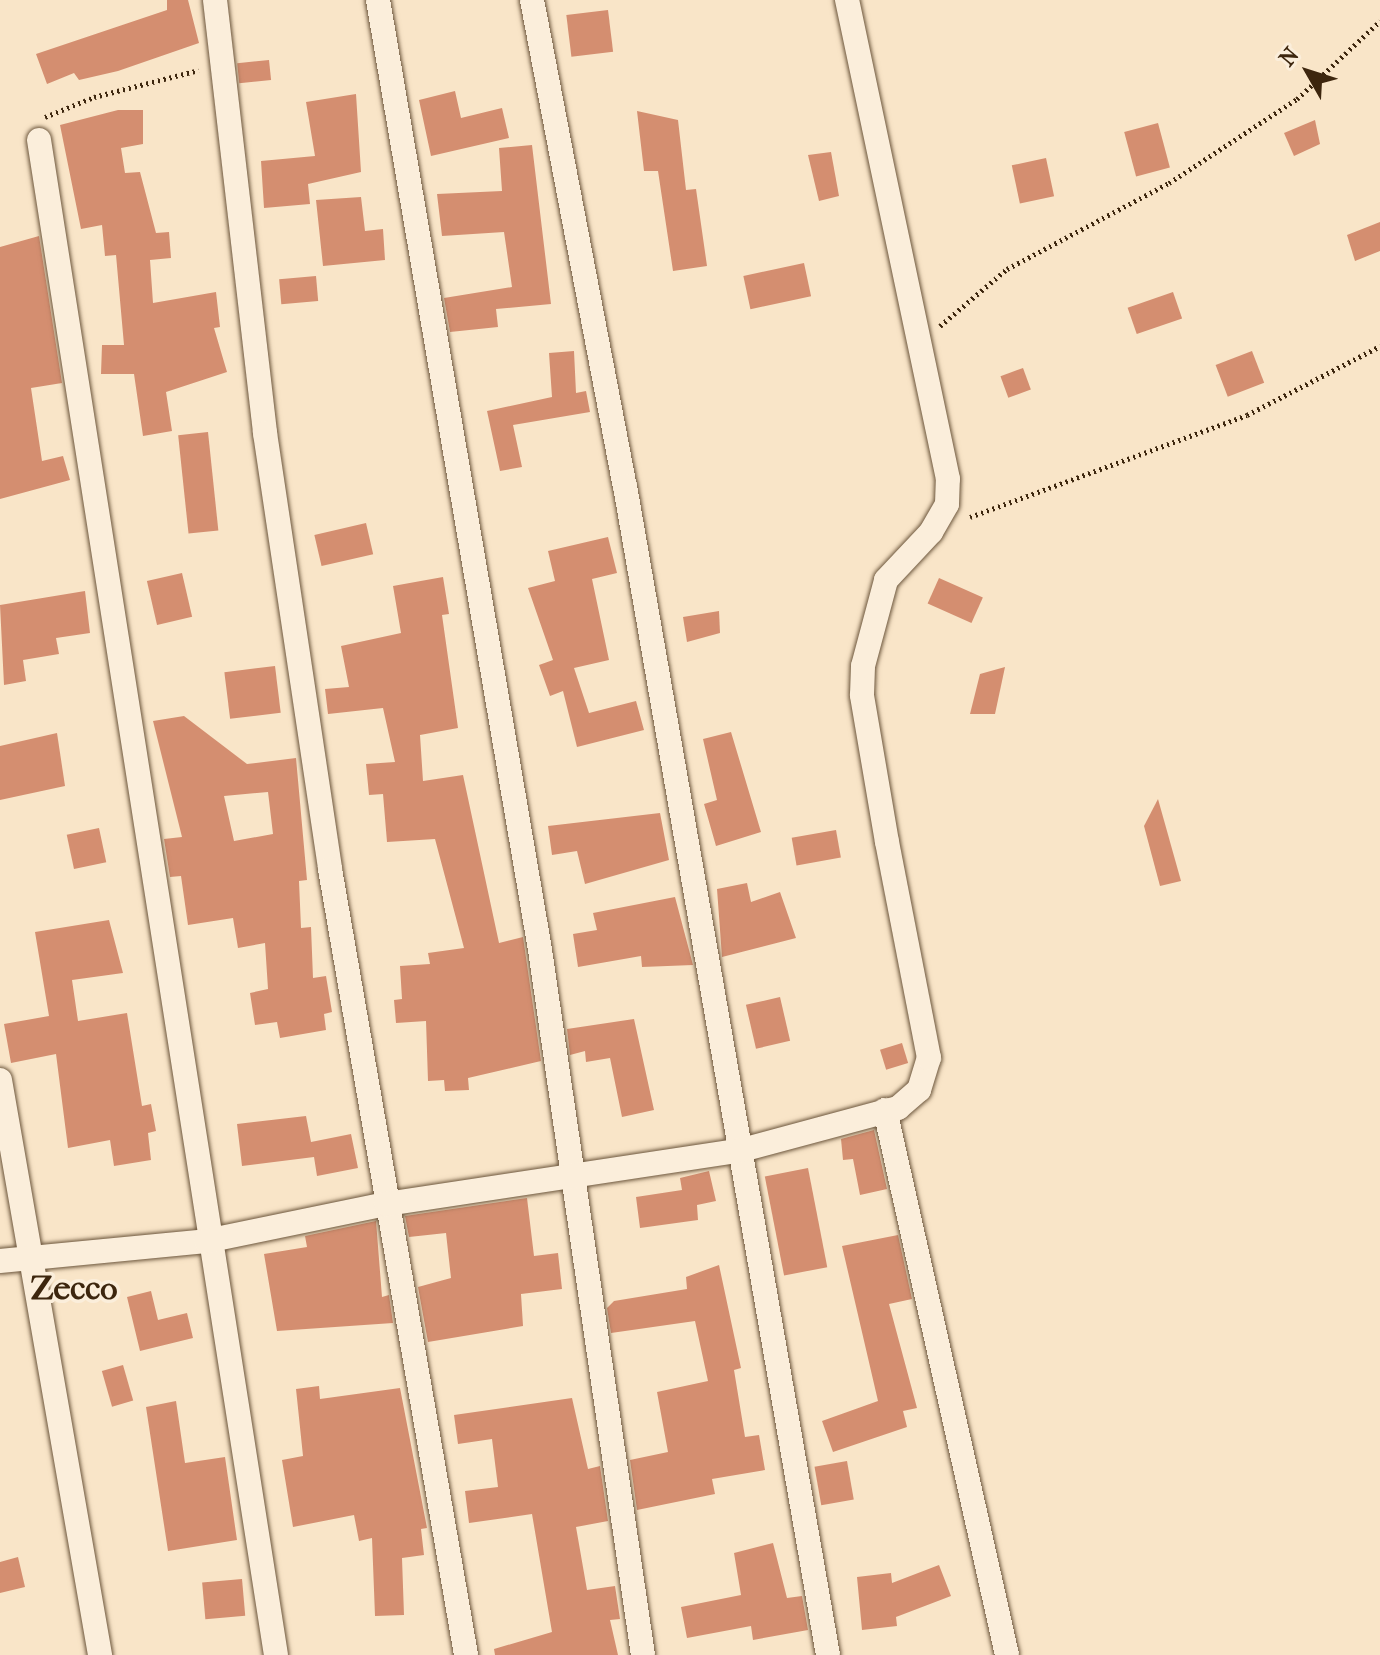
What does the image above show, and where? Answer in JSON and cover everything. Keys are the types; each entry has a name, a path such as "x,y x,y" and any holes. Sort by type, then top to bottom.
{"street":[{"path":"215,0 265,433 386,1204 466,1655"},
{"path":"378,0 573,1174 643,1655"},
{"path":"532,0 742,1150 828,1655"},
{"path":"0,1261 206,1241 386,1204 742,1150 885,1110 911,1099 929,1058 862,695 863,666 886,580 931,532 947,504 948,479 847,0"},
{"path":"39,140 206,1241 276,1655"},
{"path":"0,1080 100,1655"},
{"path":"885,1110 1007,1655"}],"path":[{"path":"921,343 1007,269 1169,183 1297,99 1380,21"},
{"path":"39,140 45,117 56,109 225,66"},
{"path":"931,532 1247,415 1380,346"}],"building":[{"path":"167,0 188,0 199,43 118,71 79,80 74,73 47,84 36,54 167,10"},
{"path":"608,10 613,52 571,57 566,15"},
{"path":"269,60 271,80 239,83 237,63"},
{"path":"455,91 461,118 502,108 509,138 431,156 419,100"},
{"path":"356,94 361,172 308,184 310,204 264,208 261,161 315,156 306,102"},
{"path":"118,110 143,110 143,144 121,148 125,173 140,172 156,233 169,232 171,258 150,260 153,303 216,292 220,327 214,328 227,372 166,392 172,431 143,436 134,374 101,374 102,345 124,345 116,255 105,256 102,225 81,229 60,125"},
{"path":"637,111 678,120 686,190 696,189 707,266 673,271 658,171 644,171"},
{"path":"1315,120 1320,144 1294,156 1284,133"},
{"path":"1158,123 1170,167 1136,176 1124,132"},
{"path":"532,145 551,304 496,309 498,327 450,332 444,298 512,287 504,232 442,236 437,194 502,191 499,148"},
{"path":"831,152 839,196 819,201 808,155"},
{"path":"1046,158 1054,196 1020,203 1012,165"},
{"path":"361,197 365,231 383,229 385,260 323,266 316,200"},
{"path":"1380,222 1380,251 1355,261 1347,235"},
{"path":"39,236 62,383 31,388 42,461 63,456 70,480 0,499 0,247"},
{"path":"804,263 811,296 750,309 743,276"},
{"path":"316,276 318,301 281,304 279,279"},
{"path":"1173,292 1182,318 1137,334 1128,308"},
{"path":"574,351 576,393 586,391 590,412 513,425 522,467 500,471 487,411 552,397 549,353"},
{"path":"1252,351 1264,383 1228,397 1216,365"},
{"path":"1023,368 1031,390 1008,398 1000,376"},
{"path":"208,432 218,530 189,534 178,435"},
{"path":"366,523 373,554 322,566 314,535"},
{"path":"608,537 617,573 592,579 609,660 574,668 589,713 636,701 644,730 577,747 563,691 550,696 539,665 553,660 528,588 555,581 548,551"},
{"path":"182,573 192,617 157,625 147,581"},
{"path":"443,577 449,614 442,615 458,728 420,735 423,781 463,775 499,943 523,937 541,1061 468,1078 469,1090 445,1091 444,1080 428,1081 426,1021 396,1023 394,1000 402,999 400,966 430,964 428,953 464,948 435,839 387,842 383,794 369,795 366,764 395,762 383,708 328,714 325,689 349,687 341,646 401,633 393,586"},
{"path":"939,578 983,598 971,623 928,604"},
{"path":"85,591 90,633 56,638 59,654 23,660 26,681 4,685 0,605"},
{"path":"719,611 720,633 687,642 683,617"},
{"path":"275,666 281,713 230,719 224,672"},
{"path":"1005,667 995,714 970,714 980,674"},
{"path":"184,716 247,764 296,758 307,880 299,881 301,928 311,927 313,978 326,976 332,1012 324,1014 326,1030 280,1038 277,1022 255,1025 250,993 268,989 265,943 238,948 233,918 188,925 181,876 170,877 164,839 182,837 153,721","holes":["268,792 273,834 234,841 224,796"]},
{"path":"731,732 761,832 716,846 704,804 717,800 703,739"},
{"path":"57,733 65,786 0,800 0,746"},
{"path":"1158,799 1181,881 1160,886 1144,826"},
{"path":"660,813 669,860 585,884 577,851 552,855 548,826"},
{"path":"99,828 106,862 74,869 67,835"},
{"path":"836,830 841,858 797,865 792,838"},
{"path":"747,883 751,902 780,892 796,938 722,957 717,889"},
{"path":"675,897 693,965 642,967 641,956 578,967 573,934 597,930 593,913"},
{"path":"109,920 123,973 72,980 78,1021 127,1013 142,1106 151,1104 156,1131 148,1133 151,1160 114,1166 110,1140 68,1148 56,1054 11,1063 4,1024 49,1016 35,932"},
{"path":"780,997 790,1041 756,1049 746,1005"},
{"path":"634,1019 654,1110 622,1117 610,1058 586,1062 585,1051 570,1055 567,1029"},
{"path":"902,1043 908,1063 886,1070 880,1050"},
{"path":"306,1116 311,1142 351,1134 358,1168 317,1176 314,1157 242,1166 237,1124"},
{"path":"874,1130 887,1189 860,1195 853,1159 843,1160 841,1139"},
{"path":"808,1168 827,1267 784,1276 765,1176"},
{"path":"709,1171 716,1201 697,1205 698,1220 640,1228 636,1197 682,1190 680,1178"},
{"path":"527,1198 534,1256 558,1253 562,1289 521,1294 523,1326 428,1342 418,1287 451,1278 446,1233 409,1237 405,1216"},
{"path":"376,1221 382,1297 389,1295 393,1323 277,1331 264,1254 307,1247 305,1236"},
{"path":"898,1235 912,1299 889,1304 917,1408 903,1411 907,1427 833,1452 822,1421 878,1401 842,1246"},
{"path":"719,1265 741,1368 734,1370 745,1437 759,1435 765,1470 712,1479 715,1494 637,1510 630,1460 668,1452 657,1392 708,1381 695,1321 611,1333 607,1308 614,1301 687,1289 686,1277"},
{"path":"151,1291 158,1320 187,1313 193,1338 140,1351 127,1297"},
{"path":"123,1365 133,1401 112,1407 102,1371"},
{"path":"319,1386 320,1399 400,1388 427,1528 421,1529 424,1555 402,1558 404,1615 375,1616 372,1538 359,1541 354,1515 293,1527 282,1460 303,1456 296,1389"},
{"path":"572,1398 588,1469 600,1466 608,1521 576,1527 587,1590 615,1586 620,1619 610,1620 618,1655 495,1655 494,1649 552,1632 532,1514 469,1523 465,1491 498,1487 492,1439 458,1444 454,1415"},
{"path":"176,1401 185,1463 225,1457 237,1540 168,1551 146,1407"},
{"path":"847,1461 854,1499 821,1505 815,1467"},
{"path":"773,1543 787,1598 802,1596 808,1630 753,1640 751,1626 687,1638 681,1607 741,1595 734,1553"},
{"path":"18,1557 25,1587 0,1593 0,1562"},
{"path":"939,1565 951,1596 896,1617 897,1626 862,1630 857,1577 891,1573 892,1583"},
{"path":"242,1579 245,1616 205,1619 202,1582"}],"district":[{"name":"Zecco","path":"74,1289"}]}
